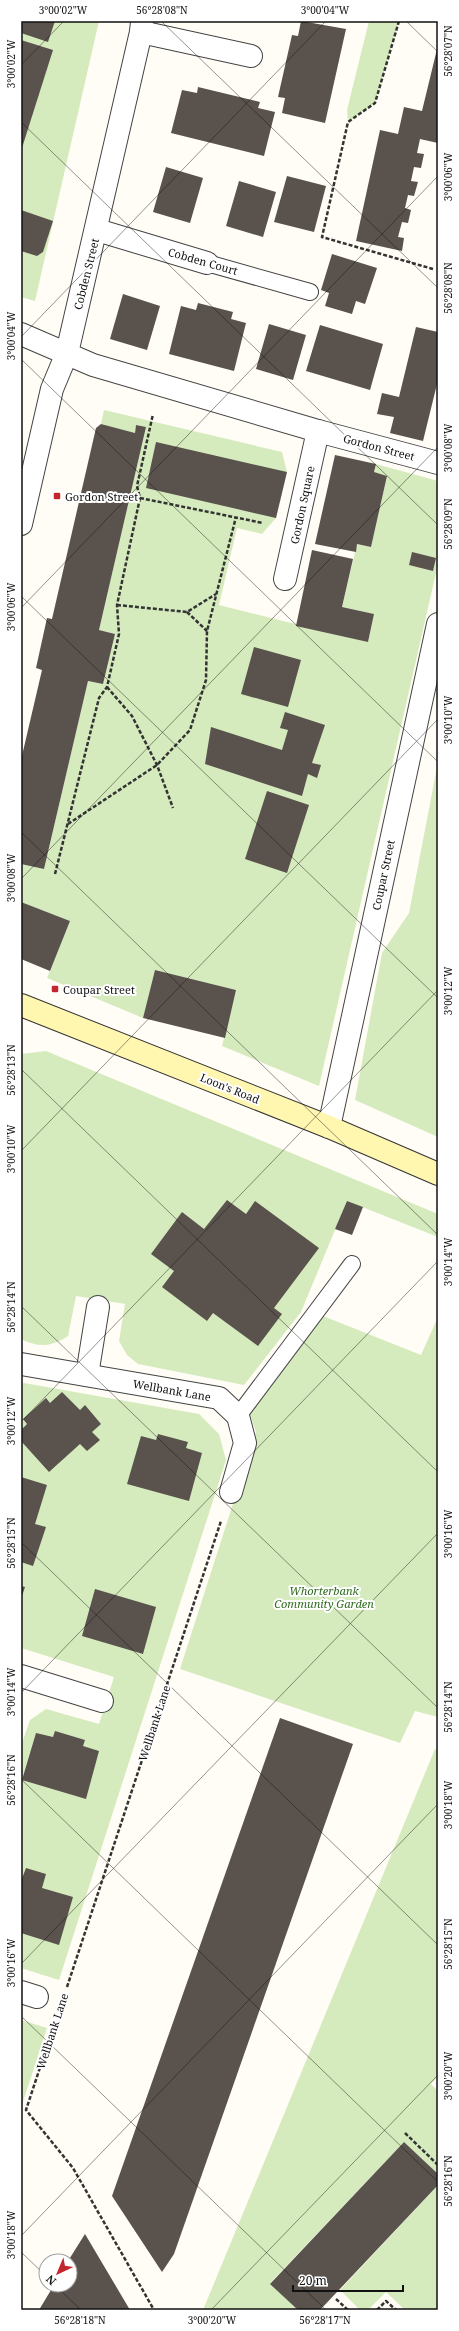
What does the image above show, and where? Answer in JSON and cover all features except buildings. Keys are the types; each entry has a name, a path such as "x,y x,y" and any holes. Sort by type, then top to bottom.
{"street":[{"path":"141,26 250,56"},
{"name":"Cobden Street","path":"21,524 52,389 67,353 97,230 141,26"},
{"name":"Cobden Court","path":"97,230 208,263"},
{"name":"Gordon Street","path":"21,334 93,365 318,431 438,463"},
{"name":"Gordon Square","path":"285,579 318,431"},
{"name":"Coupar Street","path":"329,1127 438,624"},
{"name":"Loon's Road","path":"21,1005 329,1127 438,1174"},
{"path":"87,1376 98,1307"},
{"name":"Wellbank Lane","path":"21,1364 219,1398 238,1416"},
{"path":"231,1492 244,1443 238,1416"},
{"path":"22,1678 102,1701"}],"lane":[{"name":"Cobden Court","path":"208,263 310,292"},
{"path":"238,1416 352,1264"}],"path":[{"path":"398,21 375,103 348,122 322,237 433,269"},
{"path":"55,874 99,698 107,687 119,634 117,605 140,498 136,486 160,384"},
{"path":"140,498 263,523"},
{"path":"68,824 157,765 190,730 206,680 207,631 236,517"},
{"path":"187,612 216,593"},
{"path":"117,605 187,612 207,631"},
{"path":"107,687 132,716 157,765 173,808"},
{"name":"Wellbank Lane","path":"66,1990 231,1492"},
{"name":"Wellbank Lane","path":"56,2020 26,2110 72,2168 154,2310"},
{"path":"405,2133 438,2165"},
{"path":"336,2298 348,2310"},
{"path":"377,2310 386,2301 396,2310"}],"green space":[{"path":"21,21 99,21 35,301 21,297"},
{"path":"369,21 399,21 375,103 348,122 347,110"},
{"path":"104,410 282,452 287,472 276,518 262,534 237,528 219,605 368,642 374,614 342,607 357,544 371,547 387,476 374,472 376,464 438,481 438,564 319,1086 222,1046 236,990 155,970 143,1018 47,978 70,921 21,902 21,864 44,869 88,681 103,684 115,634 99,630 146,427 136,425 135,433 101,424"},
{"path":"438,762 438,1137 355,1100 382,953 409,913"},
{"path":"46,1051 438,1214 438,1237 347,1201 301,1312 244,1385 138,1364 127,1355 119,1341 125,1304 76,1296 68,1336 62,1340 45,1345 27,1342 21,1339 21,1054"},
{"name":"Whorterbank Community Garden","path":"323,1316 421,1355 438,1317 438,1717 415,1711 400,1743 180,1669 256,1432 249,1412"},
{"path":"24,1383 199,1414 219,1434 226,1460 59,1980 21,1968 21,1746 30,1720 46,1709 99,1724 114,1677 21,1648 21,1384"},
{"path":"435,1749 438,1751 438,2076 431,2084 438,2091 438,2174 404,2142 270,2283 298,2310 203,2310"},
{"path":"21,2020 47,2028 21,2108"},
{"path":"438,2185 438,2310 405,2310 386,2292 368,2310 360,2310 340,2290"}],"place":[{"name":"Gordon Street","path":"57,496"},
{"name":"Coupar Street","path":"55,989"}]}
